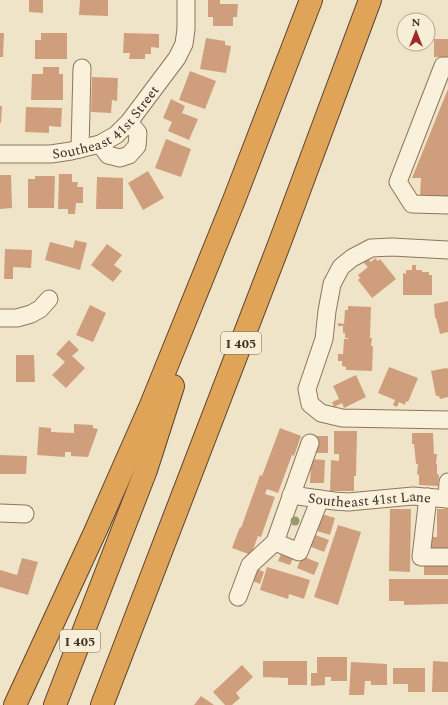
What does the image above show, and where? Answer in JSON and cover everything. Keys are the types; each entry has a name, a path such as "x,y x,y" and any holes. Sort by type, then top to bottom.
{"highway":[{"name":"I 405","path":"55,705 146,470 234,200 311,0"},
{"name":"I 405","path":"105,698 280,242 370,0"},
{"path":"15,705 152,405 234,200"}],"street":[{"name":"Southeast 41st Street","path":"0,154 52,154 100,144 116,135 129,122 177,58 184,44 186,29 186,0"},
{"path":"448,66 443,66 398,182 412,204 448,205"},
{"path":"80,149 82,68"},
{"path":"100,144 108,155 120,158 129,155 137,146 138,133 129,122"},
{"path":"448,250 392,247 371,248 352,258 342,267 332,284 324,340 307,389 310,404 321,413 342,418 448,420"},
{"path":"0,318 17,318 31,314 40,309 49,299"},
{"path":"238,597 250,565 275,542 310,443"},
{"path":"447,499 448,482"},
{"name":"Southeast 41st Lane","path":"292,495 348,502 413,496 447,499"},
{"path":"428,497 421,557 448,557"},
{"path":"275,542 299,552 320,499"},
{"path":"0,513 25,514"}],"building":[{"path":"29,0 43,0 43,13 29,12"},
{"path":"80,0 108,0 108,16 79,15"},
{"path":"208,0 220,0 220,4 238,4 237,17 233,17 233,26 213,26 213,17 208,17"},
{"path":"0,33 4,33 3,57 0,57"},
{"path":"41,33 67,33 67,59 35,59 35,40 41,40"},
{"path":"124,33 159,34 159,48 151,47 151,54 145,54 145,59 129,59 130,53 123,53"},
{"path":"206,38 225,41 225,45 231,46 226,73 200,69"},
{"path":"436,39 448,39 448,57 434,57 434,52 436,52"},
{"path":"43,67 59,67 59,74 63,74 63,100 31,100 32,74 43,74"},
{"path":"190,71 216,81 205,109 179,100"},
{"path":"92,77 118,78 117,101 112,100 111,113 91,112"},
{"path":"448,89 448,198 420,197 421,178 412,178"},
{"path":"171,99 185,106 182,113 198,119 189,140 168,131 172,122 163,118"},
{"path":"0,106 2,106 1,123 0,123"},
{"path":"26,107 62,108 61,127 49,126 49,133 25,132"},
{"path":"166,139 191,149 181,177 155,168"},
{"path":"148,171 164,198 143,210 128,183"},
{"path":"59,174 72,174 72,182 78,182 77,187 83,187 83,203 76,203 75,214 68,214 68,209 58,209"},
{"path":"0,175 11,175 12,208 0,209"},
{"path":"35,176 55,176 54,208 28,208 28,179 35,179"},
{"path":"97,177 123,178 123,209 96,209"},
{"path":"75,240 87,243 80,270 45,260 50,242 73,248"},
{"path":"107,244 122,255 114,265 122,271 113,282 91,265"},
{"path":"5,249 32,250 31,268 13,267 13,279 4,279"},
{"path":"375,258 378,261 380,259 396,279 372,298 358,280 360,278 358,275 368,267 363,262 368,259 371,262"},
{"path":"412,265 416,265 416,270 429,272 429,275 432,275 432,295 403,295 403,273 406,274 406,270 412,270"},
{"path":"448,301 448,332 440,334 435,318 434,304"},
{"path":"90,305 106,313 93,342 76,335"},
{"path":"348,306 371,307 370,338 372,338 371,346 373,346 372,371 346,370 346,367 342,366 342,361 338,361 338,354 343,354 344,339 348,338 345,338 343,326 338,326 338,323 344,324 345,310 348,310"},
{"path":"69,340 79,350 72,356 85,368 66,388 52,375 65,362 56,354"},
{"path":"16,355 34,355 35,382 16,382"},
{"path":"389,367 418,378 408,402 406,401 405,405 399,402 397,407 393,405 395,400 378,393"},
{"path":"448,368 448,397 440,399 439,396 436,396 431,371"},
{"path":"356,375 366,397 344,408 342,403 334,407 332,402 339,399 333,386"},
{"path":"74,424 93,425 93,428 98,429 88,457 71,456 71,452 65,452 65,457 37,455 39,427 51,428 51,432 74,433"},
{"path":"280,428 301,436 294,456 292,455 278,493 267,489 265,494 275,497 261,537 258,536 251,555 232,548"},
{"path":"334,431 357,431 356,476 354,476 354,491 330,491 331,460 339,461 339,454 334,454"},
{"path":"412,433 433,433 434,454 437,454 436,464 437,474 439,475 438,486 419,485 419,475 417,474 418,464 416,464 414,444 412,444"},
{"path":"315,436 328,436 328,453 315,453"},
{"path":"0,455 27,456 26,474 0,474"},
{"path":"311,459 325,460 324,483 310,483"},
{"path":"390,509 411,509 410,572 389,571"},
{"path":"437,509 448,509 448,550 430,550 430,537 437,537"},
{"path":"322,514 335,518 330,535 317,531"},
{"path":"338,525 361,532 338,605 314,597"},
{"path":"313,534 329,540 324,552 309,546"},
{"path":"283,549 295,554 290,565 278,561"},
{"path":"302,556 319,563 314,575 297,568"},
{"path":"22,558 38,562 28,595 0,587 0,570 17,575"},
{"path":"424,561 448,562 448,575 424,575"},
{"path":"267,567 310,580 304,599 289,594 288,599 260,590"},
{"path":"255,568 264,572 260,584 250,580"},
{"path":"389,579 448,579 448,604 404,605 404,601 389,601"},
{"path":"317,657 347,657 347,681 331,681 331,677 325,677 325,685 311,686 311,673 317,673"},
{"path":"263,661 307,661 307,685 288,685 288,678 263,677"},
{"path":"433,661 448,662 448,692 432,692"},
{"path":"351,662 387,664 387,685 371,685 371,681 365,681 364,695 349,695"},
{"path":"242,665 253,677 236,693 240,698 232,705 225,705 213,692"},
{"path":"393,668 425,668 425,692 408,692 408,684 393,684"},
{"path":"201,696 214,705 194,705"}]}
